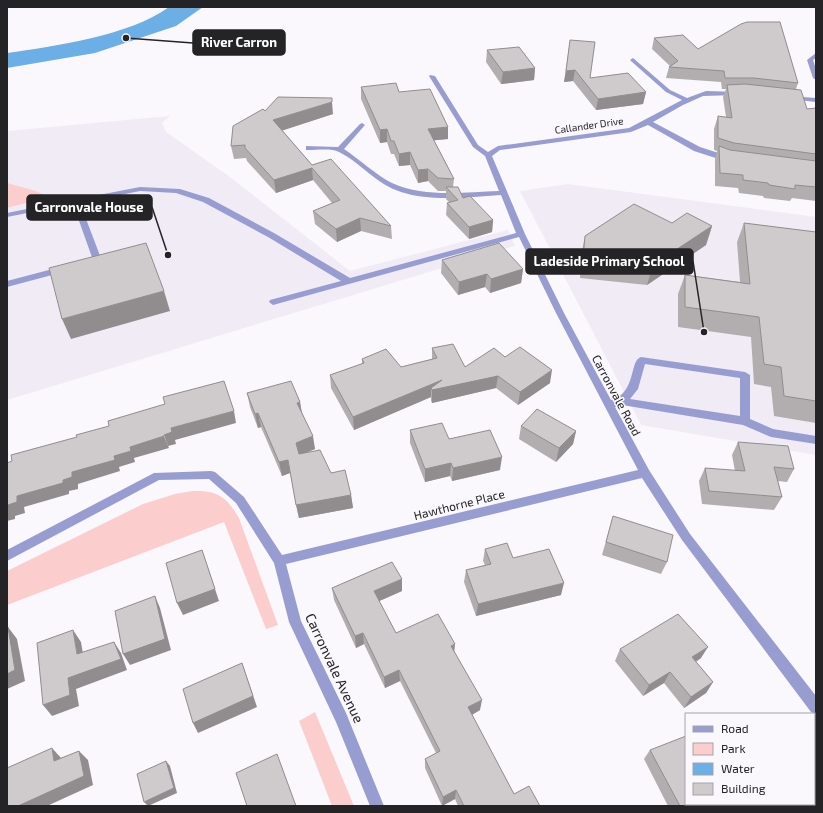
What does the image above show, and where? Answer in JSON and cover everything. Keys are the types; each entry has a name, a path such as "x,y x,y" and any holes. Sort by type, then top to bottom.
{"street":[{"path":"816,55 810,60 816,78"},
{"path":"633,60 668,91 688,101"},
{"name":"Carronvale Road","path":"432,76 475,146 488,155 521,234 644,473 686,537 816,707"},
{"name":"Callander Drive","path":"488,155 498,148 631,130 698,95 741,93"},
{"path":"779,97 816,100"},
{"path":"648,122 697,149 735,160"},
{"path":"340,149 362,125"},
{"path":"309,148 340,149 388,184 403,190 421,194 447,195 503,193"},
{"path":"7,215 75,200 140,189 177,191 206,200 271,235 348,281"},
{"path":"75,200 98,261 85,264"},
{"path":"273,302 521,234"},
{"path":"7,284 71,267"},
{"path":"622,401 633,389 641,360 745,375 745,421"},
{"path":"608,405 622,401 745,421 771,433 816,440"},
{"name":"Hawthorne Place","path":"279,561 644,473"},
{"name":"Carronvale Avenue","path":"7,556 158,476 211,475 240,500 279,561 294,622 341,718 377,806"}],"shaded area":[{"path":"170,116 162,123 166,132 230,177 350,271 508,230 515,246 7,400 7,131"},
{"path":"568,184 816,217 816,455 641,425 520,191"}],"green space":[{"path":"7,183 36,191 49,197 7,208"},
{"path":"192,491 214,493 230,504 234,510 239,518 278,625 266,629 224,522 7,605 7,571 143,504 175,494"},
{"path":"315,712 354,806 332,806 299,721"}],"water":[{"path":"169,7 203,7 176,26 95,53 7,68 7,53 69,43 113,32 153,17"}],"building":[{"path":"747,22 780,22 798,83 754,78 725,78 724,71 669,67 678,61 654,38 683,35 698,49"},
{"path":"570,40 595,42 590,78 628,73 646,92 598,99 575,70 566,71"},
{"path":"519,47 535,68 503,72 487,50"},
{"path":"396,83 399,92 430,89 448,127 428,129 454,179 438,178 428,169 418,170 410,152 399,154 394,141 391,141 387,129 380,130 361,87"},
{"path":"745,84 801,90 807,109 816,108 816,154 734,143 718,138 718,116 732,118 727,85"},
{"path":"278,97 332,98 332,102 273,120 312,165 331,159 391,226 360,218 336,229 313,211 340,200 312,168 274,180 245,148 245,145 231,146 233,126 263,109 265,111"},
{"path":"719,146 730,150 816,161 816,187 795,185 795,189 769,185 768,183 743,180 743,175 720,173"},
{"path":"446,187 458,187 463,198 470,196 493,220 469,227 447,203 458,200"},
{"path":"634,204 672,223 687,213 712,226 653,265 583,258 585,236"},
{"path":"744,223 816,232 816,401 784,396 781,367 764,364 759,317 685,307 685,275 750,284"},
{"path":"146,243 164,291 62,319 49,268"},
{"path":"499,243 523,269 491,279 487,274 459,282 442,260"},
{"path":"453,344 465,367 494,348 505,357 520,347 552,370 520,392 498,376 432,390 431,388 442,380 353,417 330,375 364,363 362,359 386,349 401,367 437,358 432,348"},
{"path":"224,381 234,411 171,428 172,432 164,436 130,447 131,451 114,456 115,460 72,472 72,477 63,480 63,483 17,496 17,502 8,505 7,508 7,463 12,461 11,455 77,437 76,435 109,426 108,421 165,404 163,397"},
{"path":"291,381 300,402 297,403 313,436 296,443 299,454 320,450 331,473 345,470 351,495 296,505 288,460 279,462 258,413 255,414 247,393"},
{"path":"537,409 576,431 559,448 521,426"},
{"path":"442,423 449,439 490,430 502,457 453,468 451,463 425,469 410,430"},
{"path":"738,442 788,446 794,469 774,467 782,497 709,491 705,468 745,471"},
{"path":"613,516 673,535 667,562 606,542"},
{"path":"507,543 513,558 549,549 564,583 478,604 466,570 491,564 485,549"},
{"path":"202,550 215,589 177,603 166,563"},
{"path":"392,562 402,579 374,591 396,633 438,614 455,644 451,646 482,700 468,707 514,794 529,786 540,806 464,806 456,790 443,797 425,759 440,751 399,670 384,677 363,633 355,636 332,588"},
{"path":"155,596 165,639 123,654 115,611"},
{"path":"678,614 708,647 692,657 713,682 691,697 670,672 649,685 620,649"},
{"path":"7,627 15,670 7,674"},
{"path":"73,630 77,654 114,642 121,659 68,678 70,695 43,705 37,643"},
{"path":"242,663 253,696 193,723 183,689"},
{"path":"685,736 685,805 754,806 680,806 650,750"},
{"path":"52,748 54,761 79,751 84,776 18,806 7,806 7,768"},
{"path":"277,754 296,806 247,806 236,773"},
{"path":"166,761 174,788 144,802 137,774"}],"place":[{"name":"River Carron","path":"126,38"},
{"name":"Carronvale House","path":"168,255"},
{"name":"Ladeside Primary School","path":"704,332"}]}
